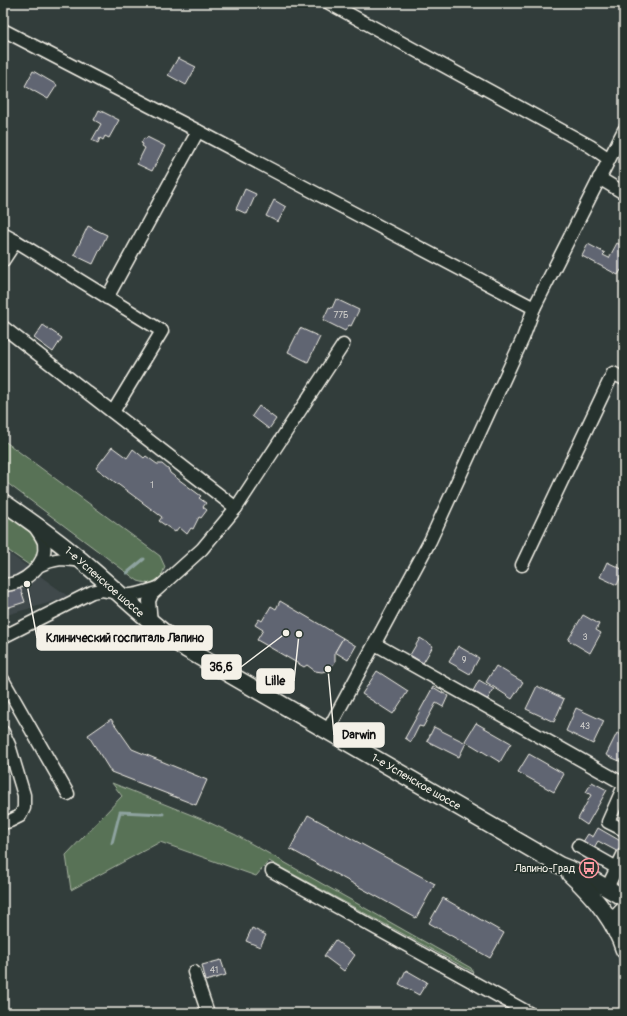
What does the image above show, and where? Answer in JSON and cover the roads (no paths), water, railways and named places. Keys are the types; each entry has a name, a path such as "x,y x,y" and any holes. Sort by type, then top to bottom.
{"main road":[{"name":"1-е Успенское шоссе","path":"3,502 53,537 120,594 166,636 559,865 586,876 624,898"},
{"name":"1-е Успенское шоссе","path":"559,865 579,882 594,900 619,936 624,950"},
{"path":"619,936 616,921 619,914 624,910"}],"street":[{"path":"329,3 576,138 609,159"},
{"path":"3,30 534,308"},
{"path":"328,730 430,541 513,359 534,308 624,130"},
{"path":"107,298 198,131"},
{"path":"599,178 624,193"},
{"path":"3,234 162,332 113,412"},
{"path":"3,261 16,241"},
{"path":"3,327 236,508"},
{"path":"151,623 149,601 152,594 202,549 236,508 343,345"},
{"path":"522,565 613,374 624,379"},
{"path":"3,586 18,582 31,574 38,566 44,551 44,542 32,523"},
{"path":"38,566 54,559 68,558 85,564 95,577 96,584 92,592"},
{"path":"3,637 92,592 102,590 130,596 158,588"},
{"path":"375,644 624,785 608,822 624,830"},
{"path":"3,680 68,794"},
{"path":"3,732 6,746 24,795 24,808 20,816 3,823"},
{"path":"578,846 620,870"},
{"path":"607,888 620,870 623,855"},
{"path":"272,872 529,1013"},
{"path":"194,972 208,1013"}],"waterway":[{"path":"127,573 144,559"},
{"path":"112,843 120,812 163,814"}],"place":[{"name":"Клинический госпиталь Лапино","path":"27,584"},
{"name":"36,6","path":"286,633"},
{"name":"Lille","path":"299,634"},
{"name":"Darwin","path":"328,669"},
{"name":"Лапино-Град","path":"589,868"}]}
